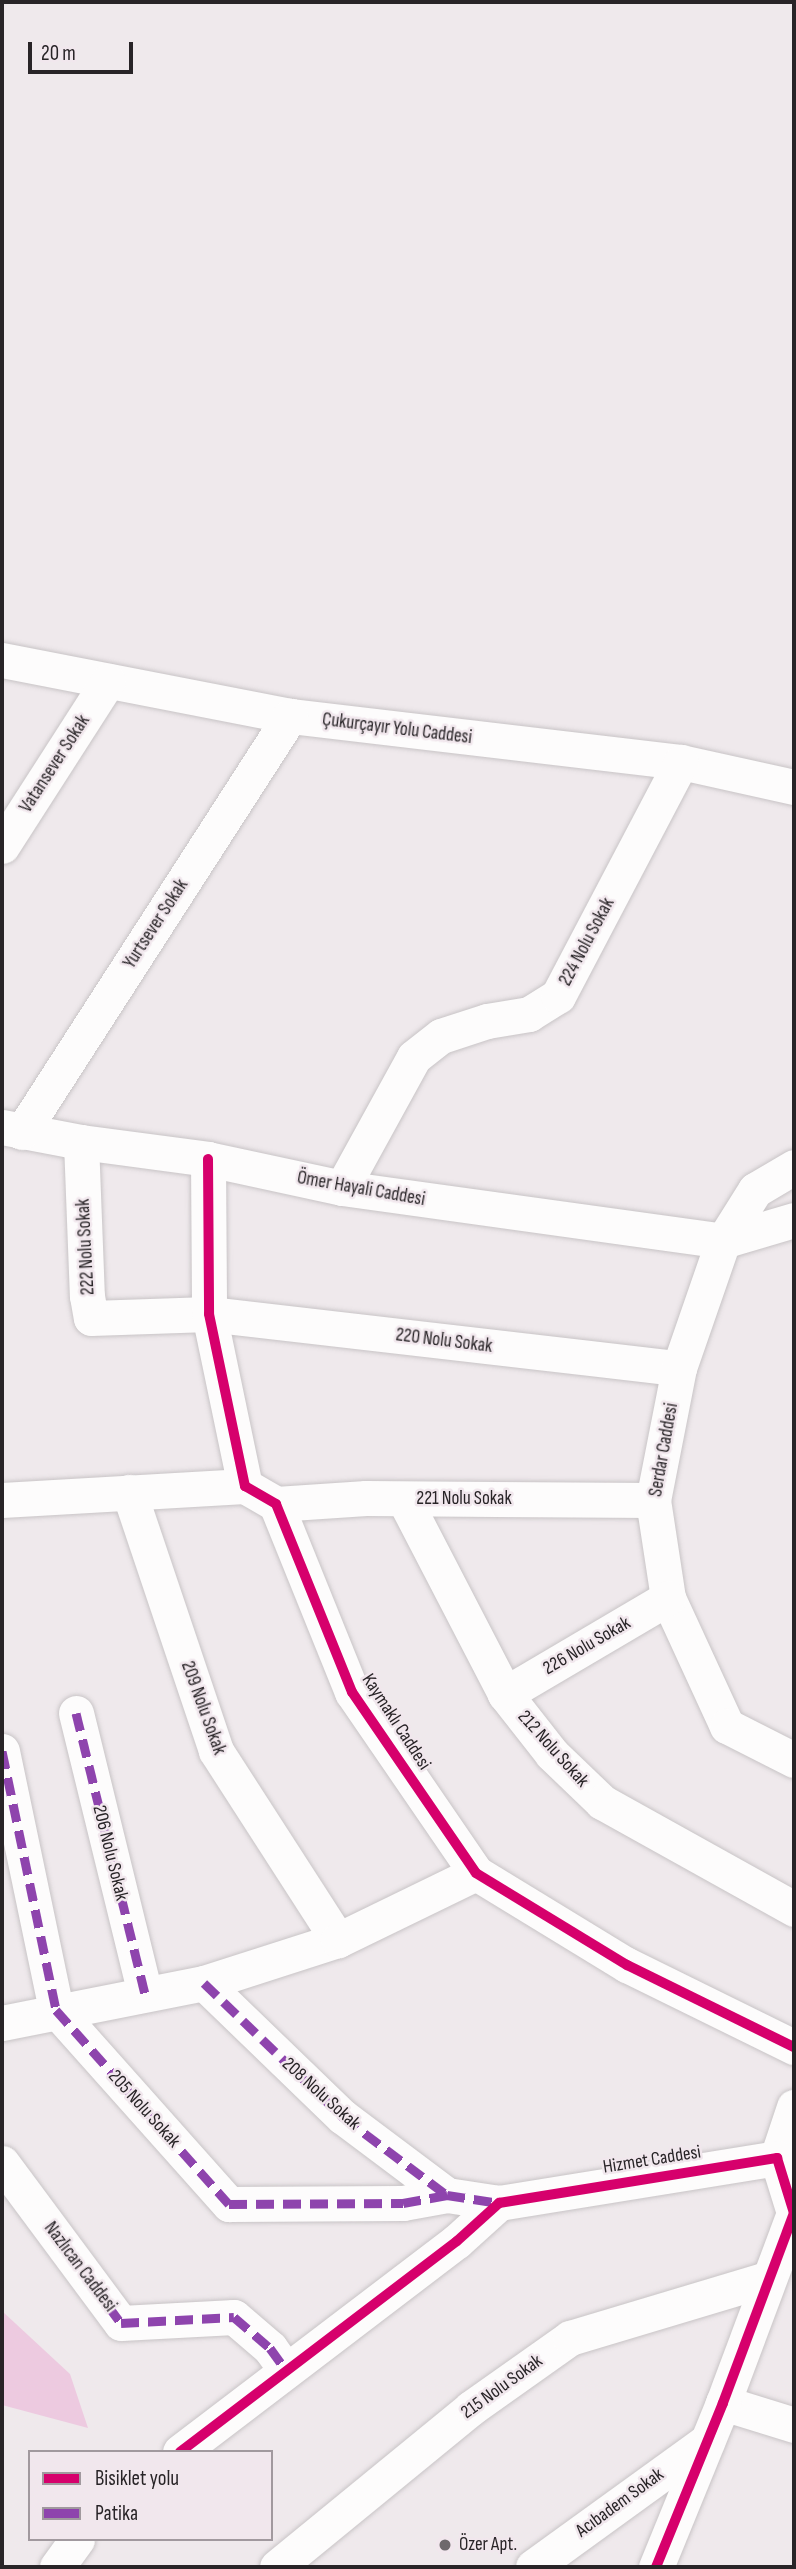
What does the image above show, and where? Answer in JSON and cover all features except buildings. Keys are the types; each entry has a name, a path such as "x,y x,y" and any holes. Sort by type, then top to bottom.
{"street":[{"name":"Çukurçayır Yolu Caddesi","path":"2,660 290,716 681,762 794,787"},
{"name":"Vatansever Sokak","path":"2,846 108,681"},
{"name":"Yurtsever Sokak","path":"12,1129 290,716"},
{"name":"224 Nolu Sokak","path":"342,1188 414,1057 441,1036 487,1021 528,1014 558,996 681,762"},
{"name":"Ömer Hayali Caddesi","path":"12,1129 80,1142 208,1159 342,1188 723,1241"},
{"name":"222 Nolu Sokak","path":"80,1142 87,1296 91,1318 209,1314"},
{"path":"208,1159 209,1314 245,1486"},
{"name":"Serdar Caddesi","path":"794,1167 755,1190 723,1241 679,1368 653,1500 668,1598 727,1726 794,1760"},
{"path":"723,1241 794,1220"},
{"name":"220 Nolu Sokak","path":"209,1314 679,1368"},
{"path":"2,1500 245,1486 276,1504"},
{"name":"209 Nolu Sokak","path":"129,1492 216,1751 338,1940"},
{"name":"221 Nolu Sokak","path":"276,1504 366,1498 653,1500"},
{"name":"212 Nolu Sokak","path":"404,1499 505,1694 552,1754 602,1802 794,1909"},
{"name":"Kaymaklı Caddesi","path":"276,1504 352,1692 476,1873 627,1965 794,2047"},
{"name":"226 Nolu Sokak","path":"505,1694 668,1598"},
{"name":"206 Nolu Sokak","path":"76,1713 145,1994"},
{"name":"205 Nolu Sokak","path":"2,1751 56,2010 229,2204 403,2203 447,2195 499,2203"},
{"path":"2,2023 56,2010 204,1983 338,1940 476,1873"},
{"name":"208 Nolu Sokak","path":"204,1983 343,2117 447,2195"},
{"path":"656,2567 723,2403 767,2279 794,2213 777,2158 794,2107"},
{"name":"Hizmet Caddesi","path":"499,2203 777,2158"},
{"name":"Nazlıcan Caddesi","path":"2,2163 121,2322 234,2317 270,2348 286,2370"},
{"path":"183,2450 457,2241 499,2203"},
{"name":"215 Nolu Sokak","path":"277,2567 471,2408 570,2338 767,2279"},
{"path":"723,2403 794,2425"},
{"name":"Acıbadem Sokak","path":"533,2567 707,2441"},
{"path":"57,2567 76,2541"}],"shaded area":[{"path":"2,2311 70,2374 88,2428 2,2405"}],"marked path":[{"path":"76,1713 145,1994"},
{"path":"2,1751 56,2010 229,2204 403,2203 447,2195 499,2203"},
{"path":"204,1983 343,2117 447,2195"},
{"path":"92,2284 121,2323 234,2317 270,2348 286,2370"}],"cycle path":[{"path":"208,1159 209,1314 245,1486 276,1504 352,1692 476,1873 627,1965 794,2047"},
{"path":"183,2450 457,2241 499,2203 777,2158 794,2213 723,2403 656,2567"}],"place":[{"name":"Özer Apt.","path":"445,2545"}]}
